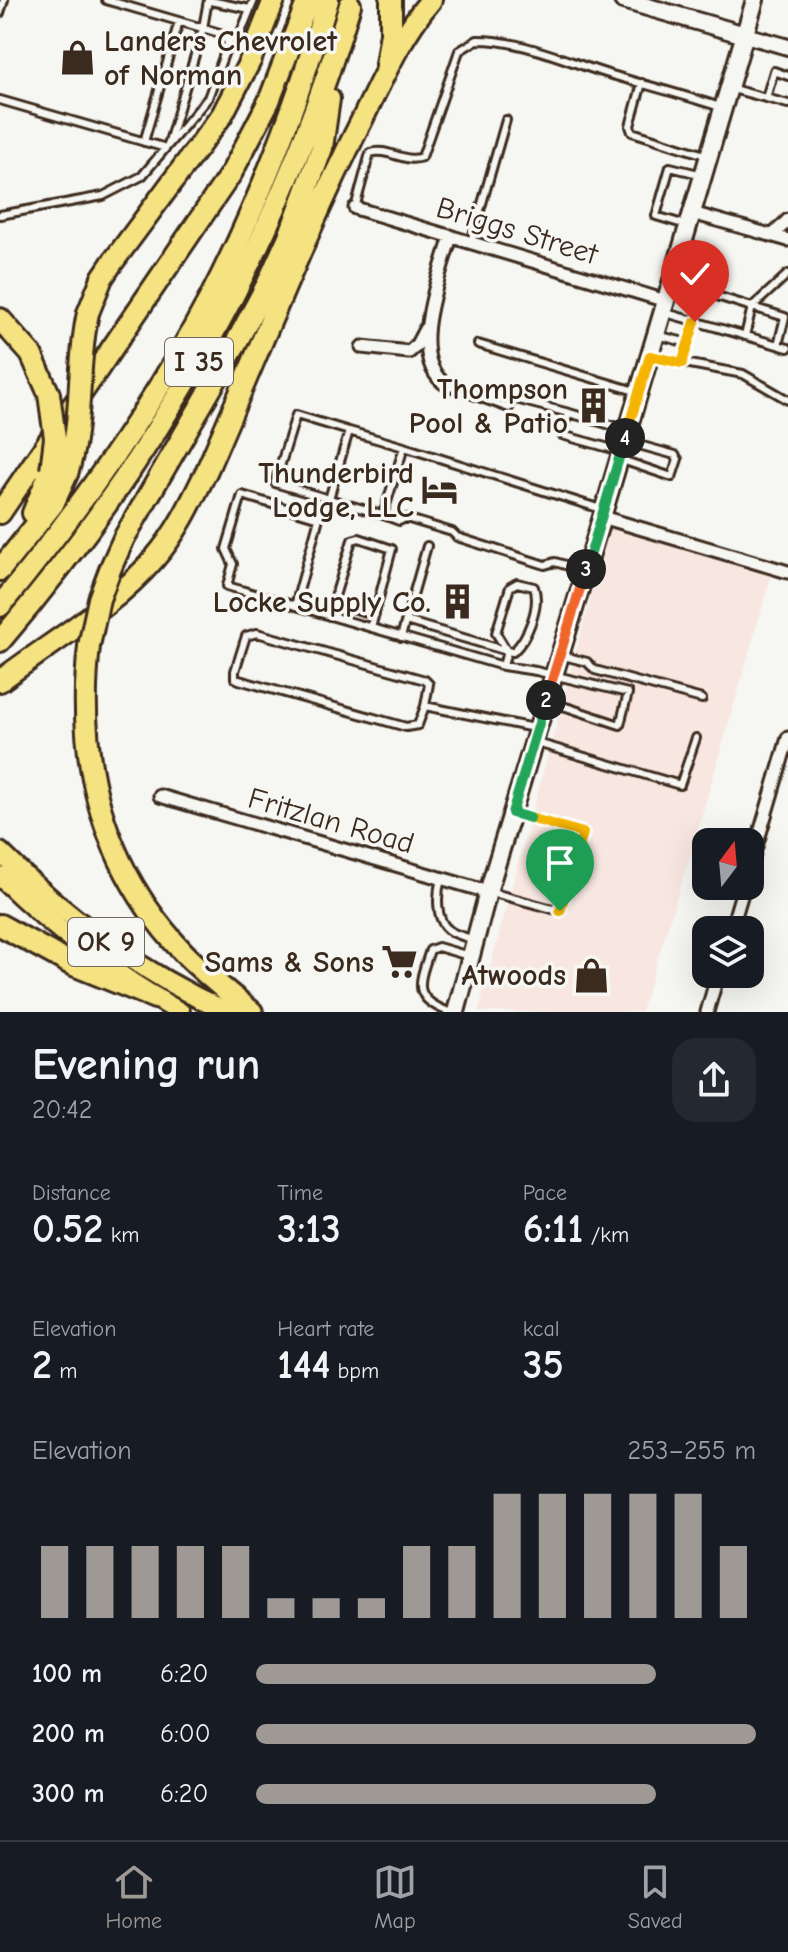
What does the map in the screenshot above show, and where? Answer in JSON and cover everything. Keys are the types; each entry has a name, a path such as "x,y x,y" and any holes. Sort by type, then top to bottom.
{"highway":[{"path":"0,564 75,444 84,333 88,313 102,278 222,115 250,61 274,0"},
{"path":"0,513 232,172 269,101 308,0"},
{"name":"I 35","path":"0,606 97,482 203,311 285,131 328,0"},
{"path":"385,75 391,33 391,0"},
{"path":"0,681 128,585 173,534 196,494 337,170 385,75 431,0"},
{"name":"I 35","path":"0,641 110,501 151,441 213,338 276,210 311,122 350,5"},
{"path":"252,1012 184,952 150,910 115,850 100,811 88,756 84,717 89,646 99,599 124,538 234,348 290,234 322,148 337,49"},
{"path":"0,319 31,354 49,394 59,472 53,504 0,570"},
{"name":"OK 9","path":"0,852 42,893 124,956 227,1012"},
{"path":"0,876 80,947 155,998"},
{"name":"OK 9","path":"0,925 71,964 155,998 180,1012"}],"main road":[{"path":"623,0 745,35"},
{"path":"456,1012 488,892 755,0"}],"street":[{"path":"745,35 788,47"},
{"name":"Briggs Street","path":"355,208 471,242 664,307"},
{"path":"690,219 788,240"},
{"path":"773,235 788,220"},
{"path":"362,347 409,352 416,346 425,328 451,236"},
{"path":"425,328 433,369 441,382 448,386"},
{"path":"603,514 788,572"},
{"path":"761,828 788,738"},
{"name":"Fritzlan Road","path":"160,796 488,892"},
{"path":"707,1012 714,988"}],"lane":[{"path":"0,13 4,0"},
{"path":"106,0 223,34 228,43"},
{"path":"0,215 103,196 142,176 208,98 228,43 241,32 254,0"},
{"path":"166,148 209,1 250,9"},
{"path":"144,142 179,21"},
{"path":"355,208 370,153 380,151 410,159 422,157 459,51 477,40 530,49 723,108"},
{"path":"766,98 774,71 788,76"},
{"path":"642,83 630,126 632,132 708,156"},
{"path":"729,88 788,104"},
{"path":"0,100 166,148"},
{"path":"471,242 506,120"},
{"path":"690,219 656,216 670,167 703,175"},
{"path":"745,336 752,307 788,274"},
{"path":"671,282 785,317 778,345"},
{"path":"664,307 695,322 788,348"},
{"path":"682,363 695,322"},
{"path":"656,334 688,343"},
{"path":"478,344 639,392"},
{"path":"650,356 743,374 788,400"},
{"path":"448,386 509,408 512,398 569,413 623,445 641,467 672,477 678,459 675,455 646,449 623,445 562,435 569,413"},
{"path":"586,571 555,562 545,565 406,518 399,521 275,483 287,442 296,415 404,447 603,514"},
{"path":"329,499 349,431"},
{"path":"383,515 404,447"},
{"path":"641,467 646,449"},
{"path":"295,606 319,518 242,495 226,549 233,564 227,586 295,606 329,616 371,628 401,637 503,666 628,693 620,725 546,700"},
{"path":"329,616 352,540 359,538 390,547 393,552 371,628"},
{"path":"401,637 427,546"},
{"path":"406,621 507,651 513,652 524,641 537,596 534,587 517,583 510,587 496,633 507,651 503,666"},
{"path":"333,602 375,615"},
{"path":"251,632 257,633 425,680 429,684 425,706 418,725 406,727 239,680 235,678 235,671 246,636 251,632"},
{"path":"560,655 587,662 595,670 702,699"},
{"path":"425,706 536,736 680,785 696,738"},
{"path":"488,892 560,911 583,833 512,813"},
{"path":"441,878 438,896 444,925 472,948"},
{"path":"449,1012 431,1006 422,995 420,979 430,950 438,947 472,948"}],"shaded area":[{"path":"611,523 773,570 698,828 692,828 692,849 641,1012 478,1012"}],"place":[{"name":"Landers Chevrolet of Norman","path":"78,58"},
{"name":"Thompson Pool & Patio","path":"594,406"},
{"name":"Thunderbird Lodge, LLC","path":"440,490"},
{"name":"Locke Supply Co.","path":"457,602"},
{"name":"Sams & Sons","path":"400,962"},
{"name":"Atwoods","path":"592,975"}],"route":[{"path":"560,911 583,833 512,813 650,356 682,363 695,322"}]}
